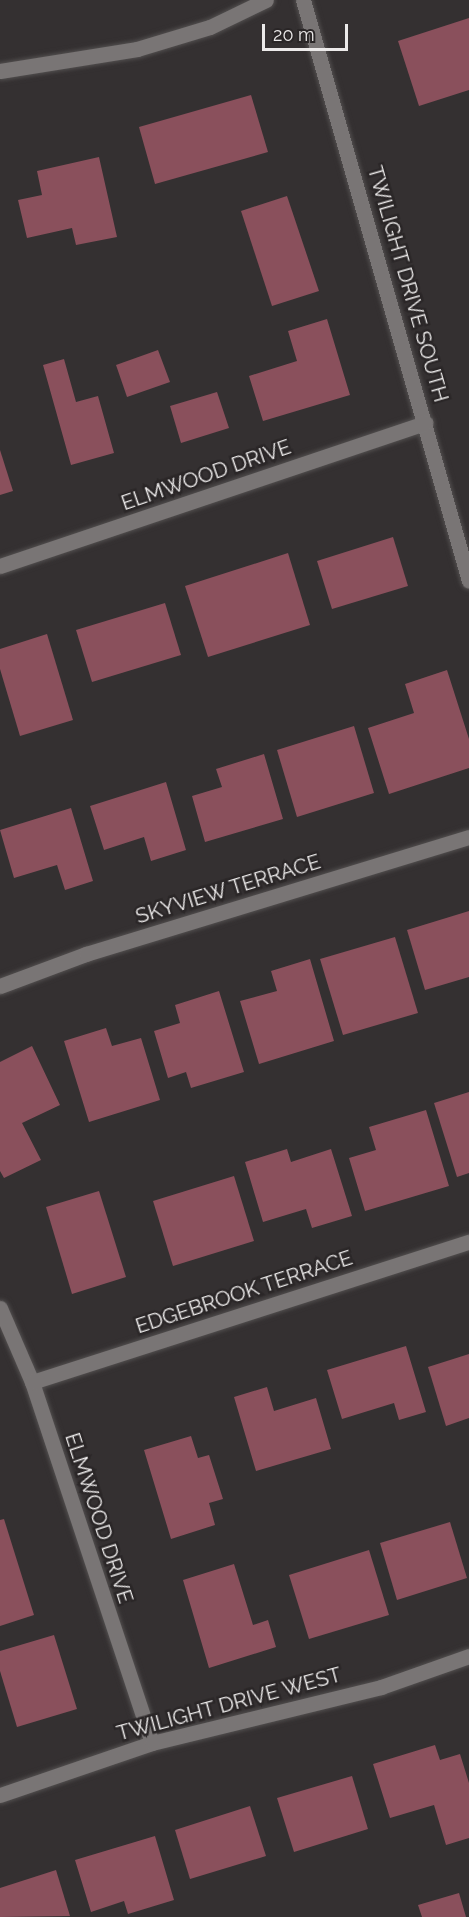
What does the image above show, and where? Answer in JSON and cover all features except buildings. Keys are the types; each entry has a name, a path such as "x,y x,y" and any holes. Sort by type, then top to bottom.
{"street":[{"path":"0,71 137,48 210,27 266,0"},
{"name":"TWILIGHT DRIVE SOUTH","path":"303,0 426,423 469,581"},
{"name":"ELMWOOD DRIVE","path":"0,566 426,423"},
{"name":"SKYVIEW TERRACE","path":"0,986 86,954 469,837"},
{"name":"EDGEBROOK TERRACE","path":"32,1382 469,1242"},
{"name":"ELMWOOD DRIVE","path":"0,1308 32,1382 152,1743"},
{"name":"TWILIGHT DRIVE WEST","path":"0,1795 152,1743 381,1687 469,1656"}]}
